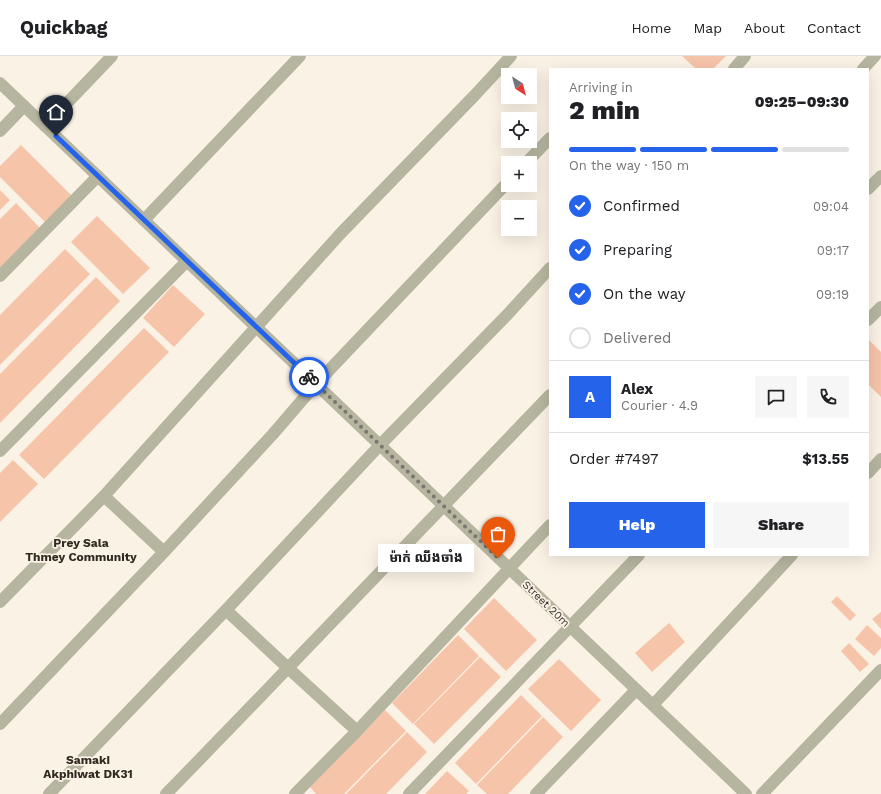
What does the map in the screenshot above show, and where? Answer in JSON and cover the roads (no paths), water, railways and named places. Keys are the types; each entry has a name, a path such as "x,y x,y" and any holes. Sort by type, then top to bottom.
{"street":[{"path":"45,126 112,56"},
{"path":"144,220 300,56"},
{"path":"0,602 104,496 341,233 511,56"},
{"path":"735,68 745,56"},
{"path":"864,68 876,56"},
{"name":"Street 20m","path":"0,83 746,794"},
{"path":"0,131 24,106"},
{"path":"533,156 549,139"},
{"path":"0,276 98,176"},
{"path":"869,188 881,176"},
{"path":"0,724 164,552 273,434 316,384 501,189"},
{"path":"0,450 187,261"},
{"path":"51,793 226,610 380,445 549,269"},
{"path":"869,319 881,307"},
{"path":"166,794 549,396"},
{"path":"869,472 881,459"},
{"path":"104,496 164,552"},
{"path":"295,794 549,526"},
{"path":"409,794 638,556"},
{"path":"653,705 791,556"},
{"path":"226,610 356,730"},
{"path":"762,794 881,670"},
{"path":"536,794 636,690"}],"place":[{"name":"ម៉ាក់ ឈីងចាំង","path":"498,558"}],"district":[{"name":"Prey Sala Thmey Community","path":"81,550"},
{"name":"Samaki Akphiwat DK31","path":"88,767"}]}
